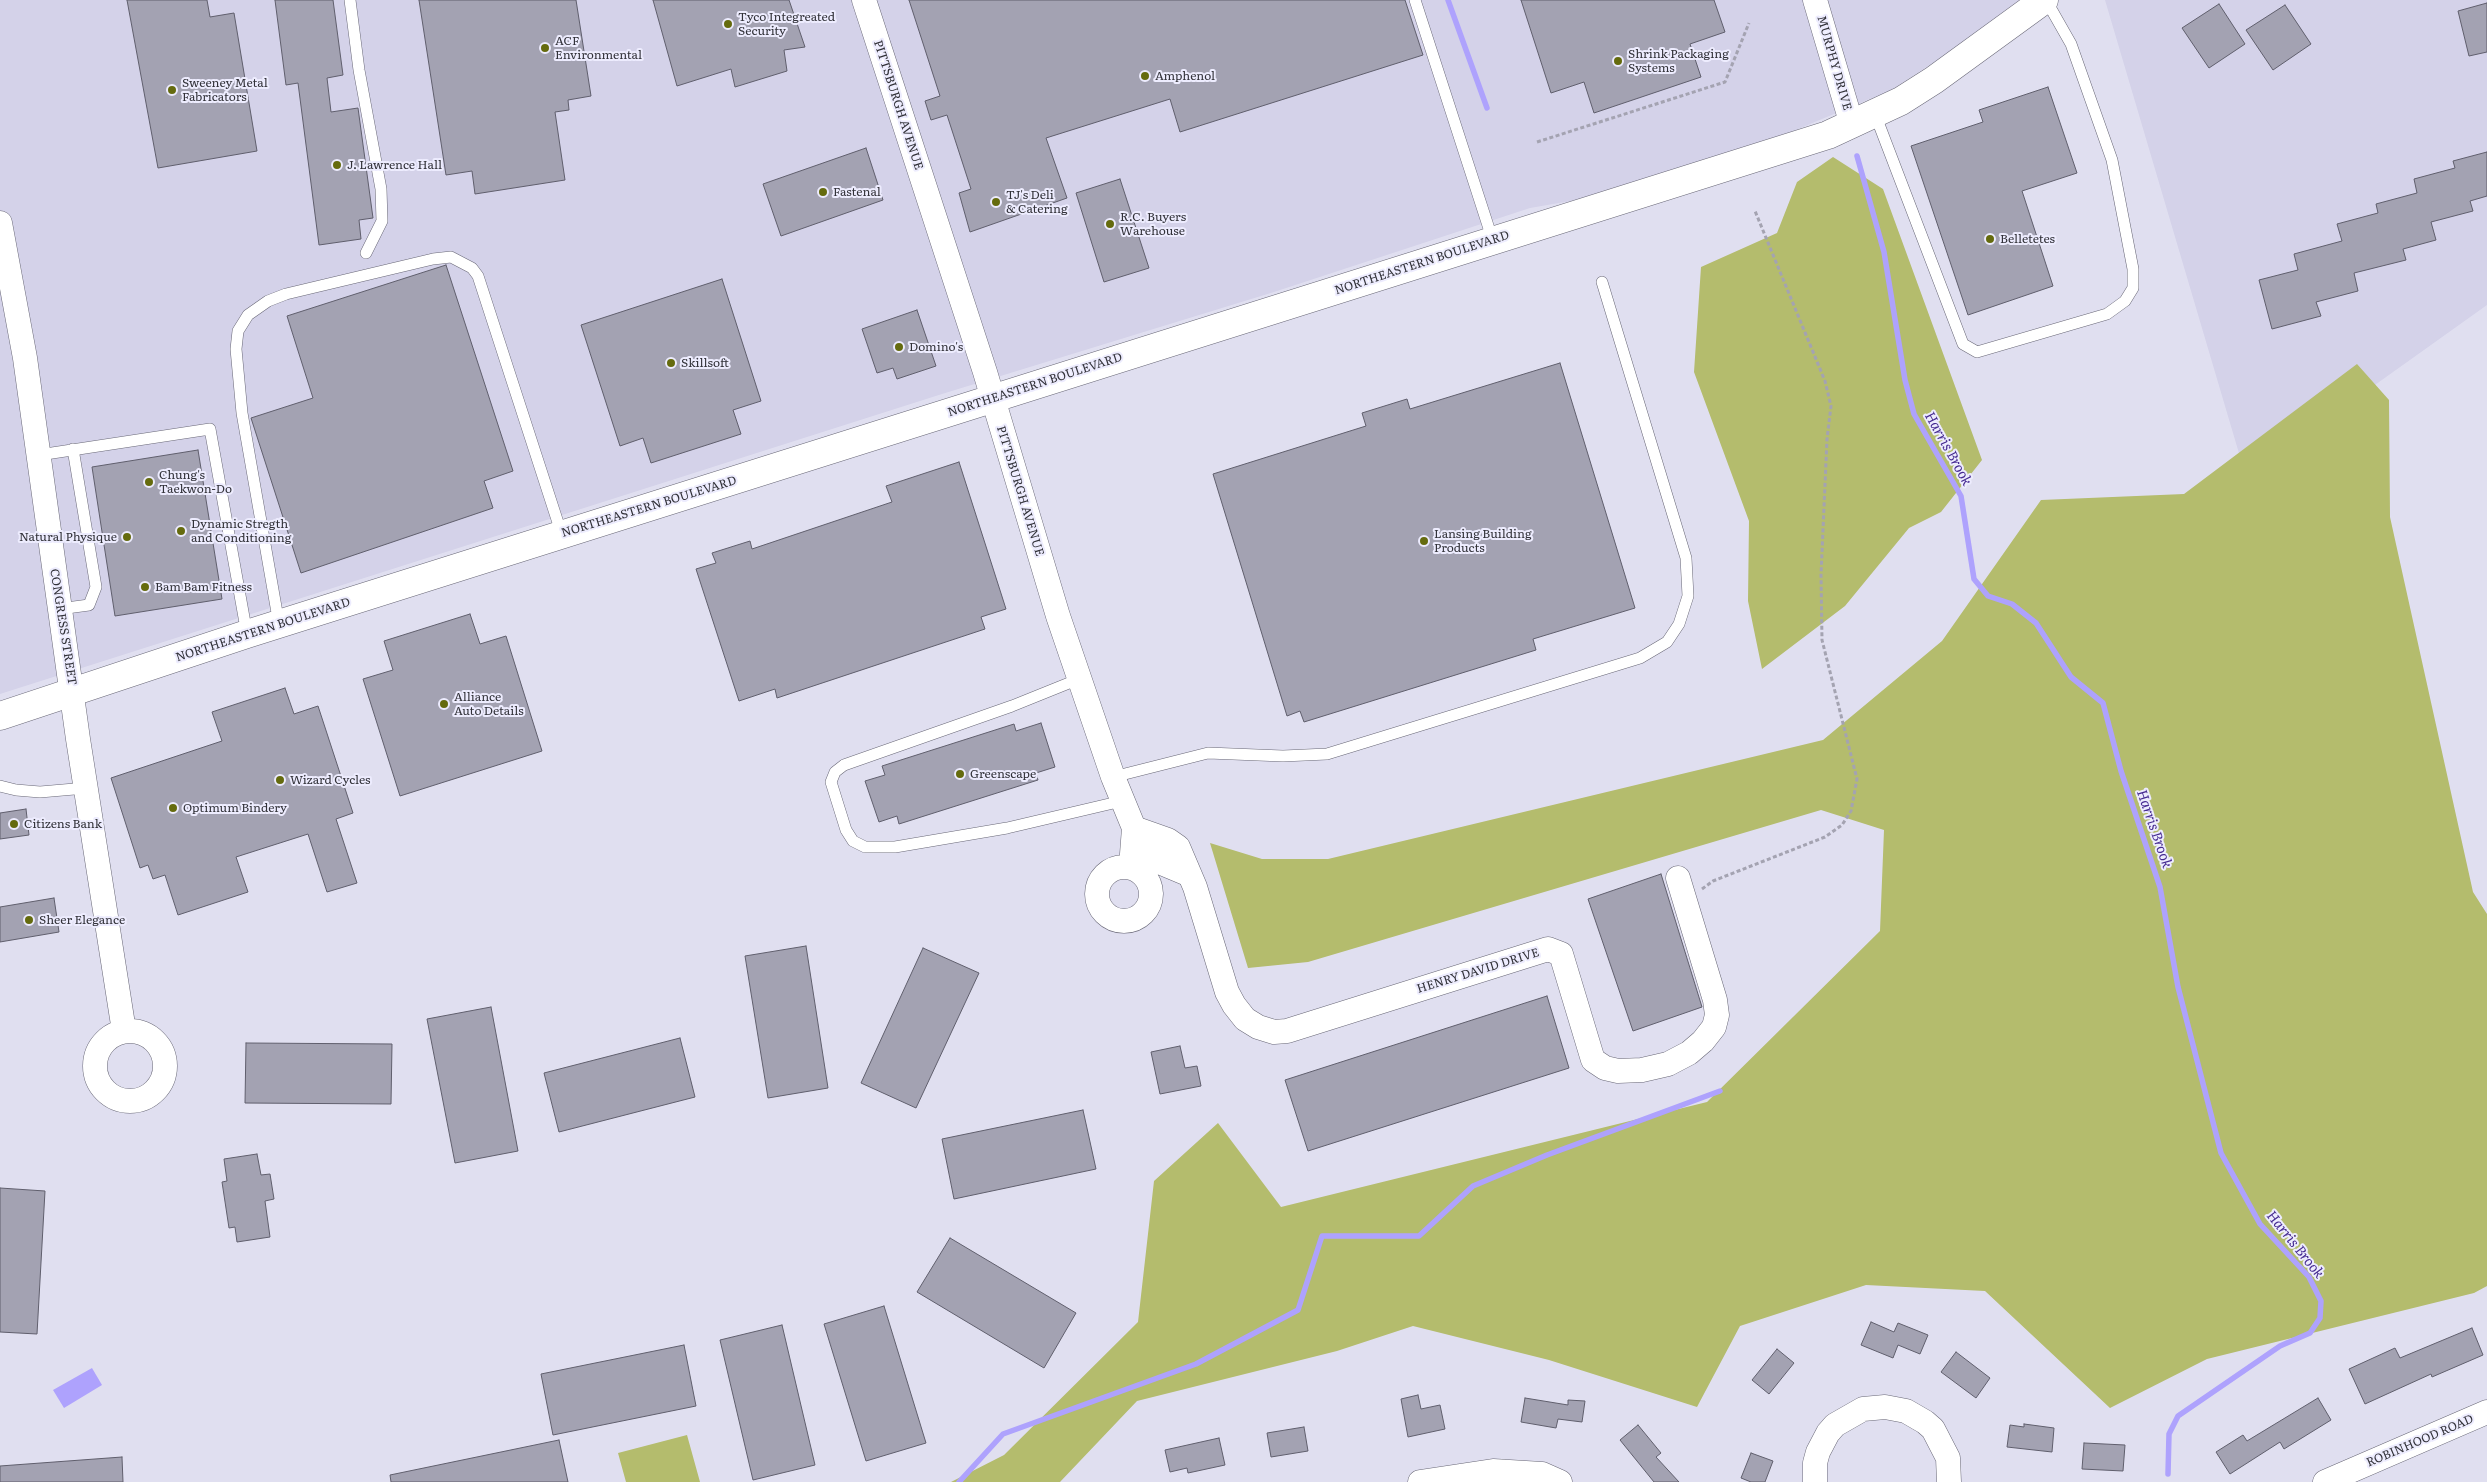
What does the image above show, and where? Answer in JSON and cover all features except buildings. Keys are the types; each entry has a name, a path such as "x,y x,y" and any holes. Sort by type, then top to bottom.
{"street":[{"name":"PITTSBURGH AVENUE","path":"864,0 926,189 1079,679 1112,777 1134,828 1131,867"},
{"name":"MURPHY DRIVE","path":"1815,0 1863,120"},
{"name":"NORTHEASTERN BOULEVARD","path":"0,716 247,634 1724,168 1863,120 1934,80 2045,0"},
{"name":"CONGRESS STREET","path":"0,223 25,358 59,609 74,692 86,788 124,1031"},
{"name":"HENRY DAVID DRIVE","path":"1134,828 1168,840 1178,847 1190,875 1227,992 1234,1006 1245,1019 1258,1027 1274,1032 1287,1031 1548,949 1561,954 1593,1060 1605,1068 1618,1070 1642,1070 1668,1064 1689,1053 1703,1041 1714,1027 1717,1015 1715,1000 1678,878"},
{"path":"1814,1482 1818,1452 1828,1433 1835,1425 1858,1411 1885,1407 1906,1411 1925,1422 1933,1430 1942,1443 1948,1458 1949,1482"},
{"name":"ROBINHOOD ROAD","path":"2325,1482 2487,1412"},
{"path":"1420,1482 1451,1476 1502,1471 1542,1474 1560,1482"}],"lane":[{"path":"350,0 381,189 382,221 366,253"},
{"path":"1415,0 1493,241"},
{"path":"1863,120 1963,344 1976,352 2107,314 2125,301 2133,288 2133,269 2112,160 2071,44 2045,0"},
{"path":"279,624 242,413 236,349 238,331 248,315 268,301 286,294 433,259 451,257 472,268 478,276 562,535"},
{"path":"1112,777 1208,753 1283,756 1327,754 1640,658 1667,642 1680,624 1688,596 1686,558 1602,282"},
{"path":"39,455 210,428 247,634"},
{"path":"59,609 89,605 96,588 73,449"},
{"path":"1079,679 1012,706 844,765 834,772 832,782 846,830 853,841 865,847 895,847 1007,828 1122,801"},
{"path":"0,786 16,790 40,792 86,788"}],"path":[{"path":"1537,142 1725,82 1750,23"},
{"path":"1685,901 1713,881 1825,837 1842,825 1851,811 1857,779 1822,640 1821,575 1827,439 1831,406 1826,381 1755,211"}],"shaded area":[{"path":"0,0 2023,0 1971,38 1891,90 1791,132 1582,199 1530,208 1274,292 942,394 0,694"},
{"path":"2105,0 2487,0 2487,305 2246,477"},
{"path":"92,1368 102,1385 64,1408 53,1390"}],"green space":[{"path":"1833,157 1883,189 1982,460 1941,512 1909,528 1845,606 1762,669 1748,601 1749,521 1694,372 1701,267 1777,233 1797,182"},
{"path":"2357,364 2389,400 2390,517 2473,892 2487,914 2487,1286 2474,1293 2207,1359 2110,1408 1985,1291 1866,1285 1740,1326 1697,1407 1549,1360 1413,1326 1337,1351 1137,1401 1060,1482 951,1482 1004,1455 1138,1322 1154,1181 1218,1123 1281,1207 1707,1102 1880,931 1884,830 1821,810 1308,962 1248,968 1210,843 1262,859 1328,859 1823,740 1942,641 2041,500 2184,494"},
{"path":"687,1435 700,1482 626,1482 618,1453"}],"waterway":[{"path":"1448,0 1487,108"},
{"name":"Harris Brook","path":"1857,156 1884,252 1905,380 1914,414 1961,496 1974,579 1988,596 2012,604 2036,623 2071,677 2103,703 2121,771 2160,887 2178,987 2221,1153 2260,1224 2309,1277 2321,1301 2320,1318 2310,1333 2280,1346 2178,1416 2169,1434 2168,1474"},
{"path":"959,1482 1003,1434 1196,1364 1298,1310 1322,1236 1419,1236 1473,1186 1547,1155 1720,1091"}],"place":[{"name":"Tyco Integreated Security","path":"728,24"},
{"name":"ACF Environmental","path":"545,48"},
{"name":"Shrink Packaging Systems","path":"1618,61"},
{"name":"Amphenol","path":"1145,76"},
{"name":"Sweeney Metal Fabricators","path":"172,90"},
{"name":"J. Lawrence Hall","path":"337,165"},
{"name":"Fastenal","path":"823,192"},
{"name":"TJ's Deli & Catering","path":"996,202"},
{"name":"R.C. Buyers Warehouse","path":"1110,224"},
{"name":"Belletetes","path":"1990,239"},
{"name":"Domino's","path":"899,347"},
{"name":"Skillsoft","path":"671,363"},
{"name":"Chung's Taekwon-Do","path":"149,482"},
{"name":"Dynamic Stregth and Conditioning","path":"181,531"},
{"name":"Natural Physique","path":"127,537"},
{"name":"Lansing Building Products","path":"1424,541"},
{"name":"Bam Bam Fitness","path":"145,587"},
{"name":"Alliance Auto Details","path":"444,704"},
{"name":"Greenscape","path":"960,774"},
{"name":"Wizard Cycles","path":"280,780"},
{"name":"Optimum Bindery","path":"173,808"},
{"name":"Citizens Bank","path":"14,824"},
{"name":"Sheer Elegance","path":"29,920"}]}
